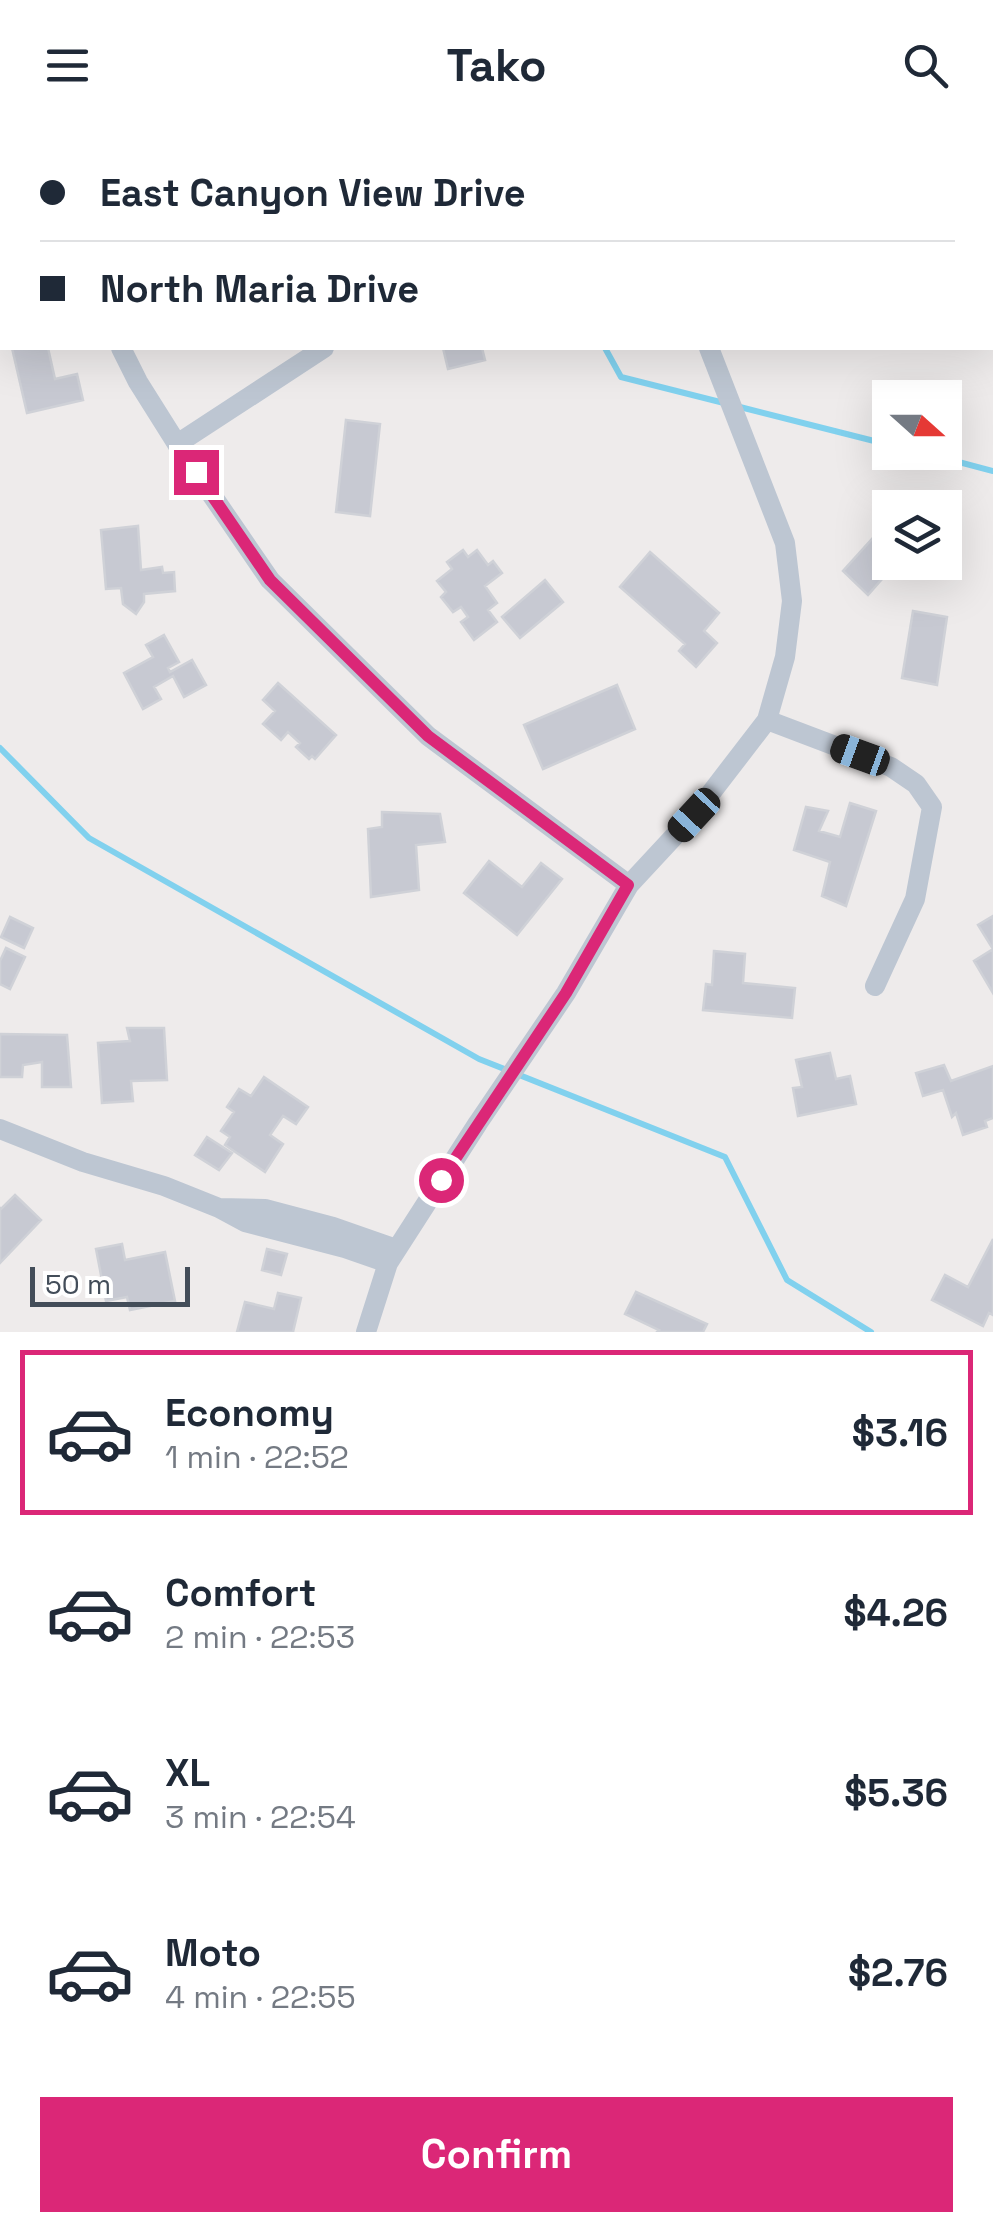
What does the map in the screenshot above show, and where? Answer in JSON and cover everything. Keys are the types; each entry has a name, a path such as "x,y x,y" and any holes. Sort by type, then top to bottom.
{"street":[{"path":"122,350 177,444 270,580 428,736 628,885"},
{"path":"177,444 321,350"},
{"path":"366,1332 392,1256 566,993 628,885 694,815 766,720 785,657 792,601 785,542 709,350"},
{"path":"766,720 891,767 916,784 932,806 915,899 875,986"},
{"path":"0,1129 219,1208 265,1209 333,1227 392,1256"}],"building":[{"path":"12,350 48,350 55,379 77,374 83,400 27,413"},
{"path":"443,350 482,350 485,360 448,369"},
{"path":"346,420 380,424 370,516 336,512"},
{"path":"138,526 141,570 162,567 163,573 174,572 175,591 144,594 136,614 123,604 121,588 106,589 101,530"},
{"path":"872,539 872,580 881,580 868,595 843,571"},
{"path":"463,550 468,557 477,550 488,565 493,561 502,573 485,586 497,603 488,610 497,622 474,640 461,622 468,617 461,607 453,612 441,597 446,592 437,581 452,569 447,562"},
{"path":"650,552 719,613 704,631 717,643 696,667 679,651 685,644 620,587"},
{"path":"545,580 563,602 520,638 502,617"},
{"path":"913,611 947,617 937,685 902,678"},
{"path":"164,635 179,662 168,668 170,672 192,660 206,685 184,697 173,676 154,687 161,699 143,709 124,673 153,657 146,645"},
{"path":"278,683 336,735 315,759 309,759 296,747 300,743 288,732 281,740 263,724 275,711 263,700"},
{"path":"617,685 635,729 543,769 524,725"},
{"path":"850,803 876,811 846,906 822,896 830,862 794,850 806,807 828,811 819,831 840,837"},
{"path":"382,812 440,814 445,842 416,845 419,890 371,897 368,829 382,827"},
{"path":"489,861 522,887 541,863 562,879 517,935 464,893"},
{"path":"993,916 993,949 978,925"},
{"path":"10,917 33,928 24,948 1,937"},
{"path":"6,948 25,957 10,989 0,984 0,961"},
{"path":"993,949 993,993 974,961"},
{"path":"714,951 745,954 743,983 795,988 792,1018 703,1010 706,984 712,985"},
{"path":"127,1028 164,1028 167,1080 131,1081 133,1101 102,1103 98,1043 130,1041"},
{"path":"0,1034 67,1035 71,1087 42,1087 42,1062 23,1065 22,1077 0,1077"},
{"path":"830,1053 836,1079 850,1076 856,1104 798,1116 793,1088 802,1087 796,1060"},
{"path":"944,1065 951,1081 993,1066 993,1118 985,1121 987,1127 963,1135 943,1090 923,1096 916,1073"},
{"path":"264,1077 308,1107 296,1124 283,1116 270,1135 283,1144 265,1172 225,1145 230,1137 221,1131 234,1112 227,1107 239,1089 251,1096"},
{"path":"207,1137 232,1153 219,1170 195,1155"},
{"path":"15,1195 41,1220 0,1263 0,1208"},
{"path":"993,1239 993,1315 989,1313 983,1326 932,1300 945,1275 968,1287"},
{"path":"122,1244 125,1260 165,1252 175,1301 130,1310 127,1297 106,1301 96,1249"},
{"path":"267,1249 287,1254 281,1275 262,1270"},
{"path":"636,1292 707,1324 703,1332 657,1332 625,1314"},
{"path":"278,1293 301,1298 293,1332 237,1332 245,1302 274,1309"}],"waterway":[{"path":"606,350 621,377 724,403"},
{"path":"736,406 872,440"},
{"path":"962,463 993,471"},
{"path":"0,748 89,838 479,1059 725,1157 787,1280 871,1332"}],"route":[{"path":"196,472 270,580 428,736 628,885 566,993 441,1180"}]}
